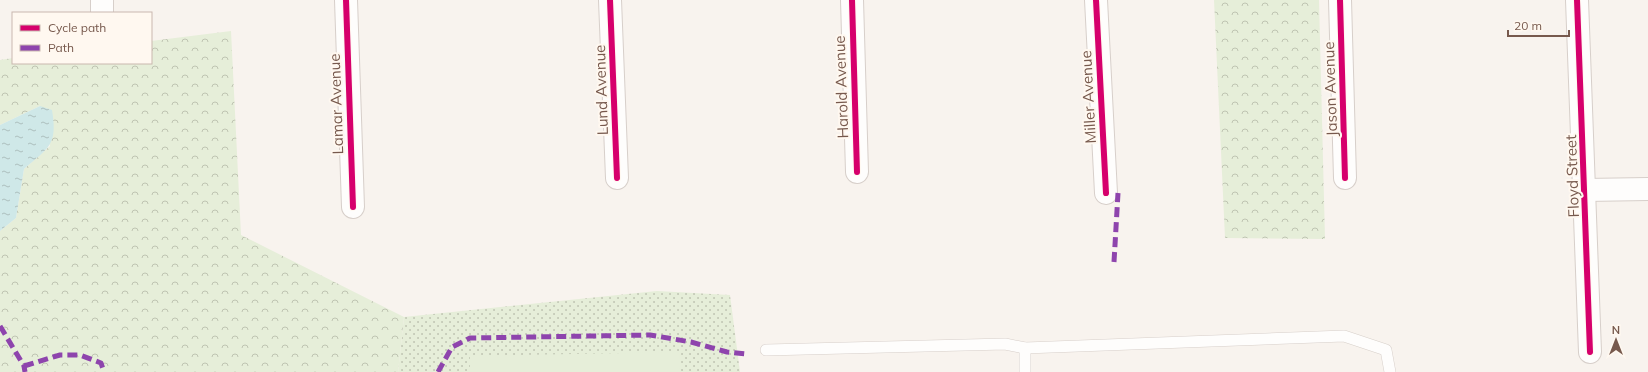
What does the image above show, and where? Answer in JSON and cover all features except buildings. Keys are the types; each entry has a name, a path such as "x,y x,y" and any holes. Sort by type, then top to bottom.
{"street":[{"path":"102,0 102,12"},
{"name":"Lamar Avenue","path":"346,0 353,207"},
{"name":"Lund Avenue","path":"610,0 617,178"},
{"name":"Harold Avenue","path":"852,0 857,172"},
{"name":"Miller Avenue","path":"1096,0 1106,193"},
{"name":"Jason Avenue","path":"1340,0 1345,178"},
{"name":"Floyd Street","path":"1577,0 1590,352"},
{"path":"1585,190 1648,189"}],"lane":[{"path":"766,350 1004,344 1025,348 1344,336 1386,350 1390,372"},
{"path":"1025,348 1025,372"}],"green space":[{"path":"1214,0 1319,0 1325,239 1225,238"},
{"path":"231,31 241,235 404,317 398,372 0,372 0,231 16,218 24,169 50,146 40,106 0,125 0,60 12,58 12,64 152,64 152,41"},
{"path":"657,291 730,295 740,372 398,372 404,317"},
{"path":"679,352 680,372 470,372 470,356"}],"water":[{"path":"40,106 52,110 54,131 52,139 45,151 24,169 16,218 0,231 0,125"}],"marked path":[{"path":"1114,262 1118,193"},
{"path":"0,326 24,366 25,372"},
{"path":"438,372 452,347 470,338 650,335 691,342 727,352 747,354"},
{"path":"24,366 60,355 80,355 101,363 104,372"}],"cycle path":[{"path":"346,0 353,207"},
{"path":"610,0 617,178"},
{"path":"852,0 857,172"},
{"path":"1096,0 1106,193"},
{"path":"1340,0 1345,178"},
{"path":"1577,0 1590,352"}]}
